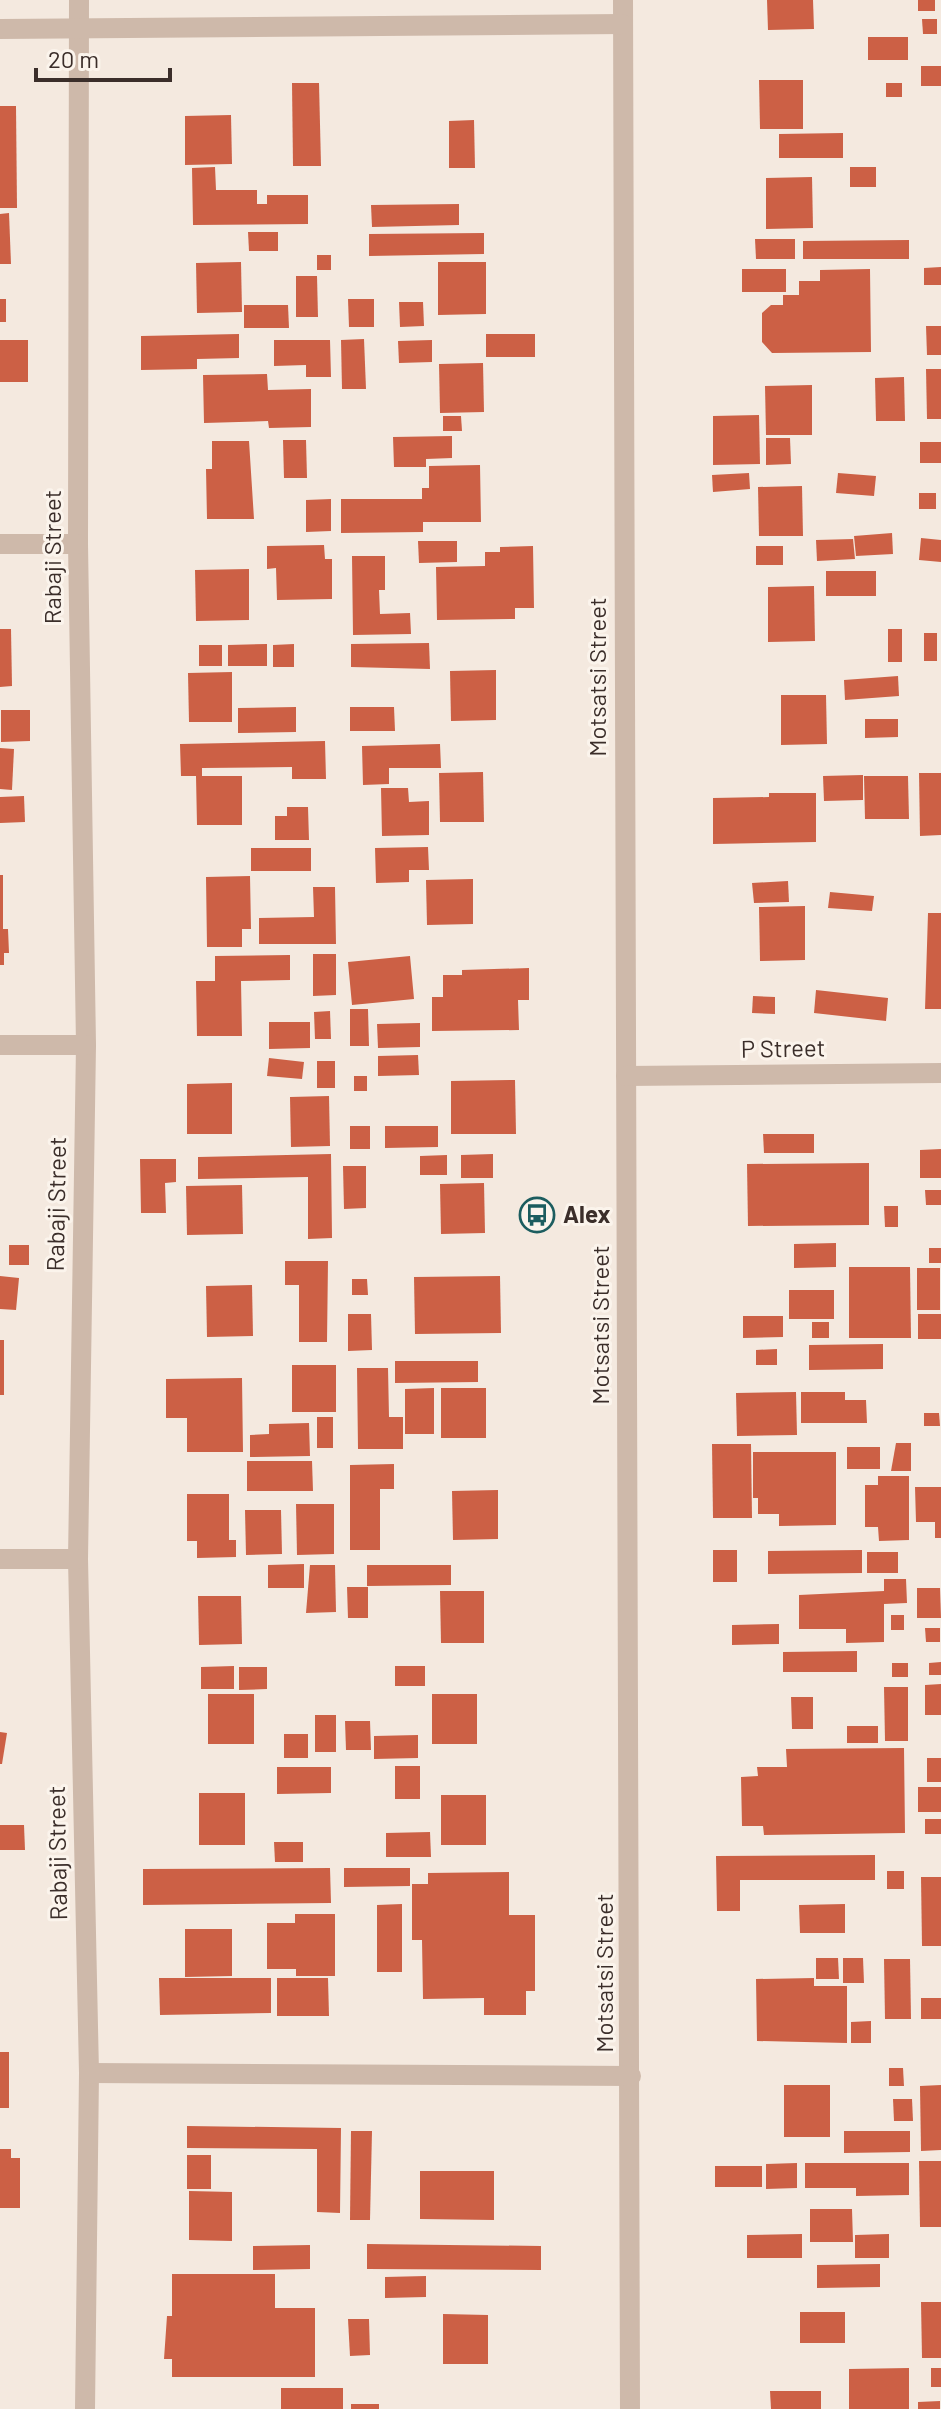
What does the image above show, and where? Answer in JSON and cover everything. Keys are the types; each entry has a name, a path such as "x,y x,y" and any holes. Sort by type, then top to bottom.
{"street":[{"name":"Rabaji Street","path":"79,0 78,544 86,1045 78,1559 89,2073 85,2409"},
{"name":"Motsatsi Street","path":"623,0 630,2409"},
{"path":"0,29 622,24"},
{"path":"0,544 78,544"},
{"path":"0,1045 86,1045"},
{"name":"P Street","path":"626,1076 941,1073"},
{"path":"0,1559 78,1559"},
{"path":"89,2073 631,2076"}],"building":[{"path":"767,0 813,0 814,29 768,30"},
{"path":"918,0 935,0 935,11 918,11"},
{"path":"922,19 937,19 937,34 923,34"},
{"path":"868,37 908,37 908,60 868,60"},
{"path":"921,66 941,66 941,86 921,86"},
{"path":"759,80 803,80 803,129 760,129"},
{"path":"292,83 319,83 321,166 293,166"},
{"path":"886,83 902,83 902,97 886,97"},
{"path":"0,106 16,106 17,208 0,208"},
{"path":"231,115 232,164 185,165 185,116"},
{"path":"474,120 475,168 449,168 449,121"},
{"path":"843,133 843,158 779,158 779,134"},
{"path":"215,167 216,190 257,190 257,204 267,204 267,195 308,195 308,224 193,225 192,168"},
{"path":"850,167 876,167 876,187 850,187"},
{"path":"812,177 813,228 766,229 766,178"},
{"path":"459,204 459,225 372,227 371,205"},
{"path":"9,213 11,264 0,264 0,214"},
{"path":"248,232 278,232 278,251 249,251"},
{"path":"484,233 484,254 369,256 369,234"},
{"path":"755,239 795,239 795,259 756,259"},
{"path":"909,240 909,259 803,259 803,241"},
{"path":"317,255 331,255 331,270 317,270"},
{"path":"241,262 242,312 197,313 196,263"},
{"path":"438,262 486,262 486,314 438,315"},
{"path":"941,267 941,285 924,285 924,268"},
{"path":"742,269 786,269 786,292 742,292"},
{"path":"870,269 871,352 772,353 762,342 762,313 771,305 783,305 783,295 799,295 799,281 820,281 820,270"},
{"path":"296,276 317,276 318,317 296,317"},
{"path":"0,299 6,299 6,322 0,322"},
{"path":"348,299 374,299 374,327 349,327"},
{"path":"399,302 423,302 424,326 400,327"},
{"path":"244,305 288,305 289,328 244,328"},
{"path":"926,326 941,326 941,355 927,355"},
{"path":"239,334 239,358 197,359 197,369 141,370 141,336"},
{"path":"486,334 535,334 535,357 486,357"},
{"path":"364,339 366,389 342,389 341,340"},
{"path":"0,340 28,340 28,382 0,382"},
{"path":"274,340 330,340 331,377 306,377 306,365 274,366"},
{"path":"432,340 432,362 399,363 398,341"},
{"path":"483,363 484,412 440,413 439,364"},
{"path":"926,369 941,369 941,419 927,419"},
{"path":"267,374 268,390 311,389 311,427 269,428 268,421 204,423 203,375"},
{"path":"904,377 905,421 876,421 875,378"},
{"path":"812,385 812,435 766,435 765,386"},
{"path":"759,415 760,464 713,465 713,416"},
{"path":"443,416 461,416 462,431 443,431"},
{"path":"452,436 452,458 426,459 426,467 394,467 393,437"},
{"path":"766,438 790,438 791,464 766,465"},
{"path":"283,440 306,440 307,478 284,478"},
{"path":"212,441 249,441 254,519 207,519 206,469 212,469"},
{"path":"920,442 941,442 941,463 920,463"},
{"path":"480,465 481,522 423,522 423,532 341,533 341,499 422,499 422,488 429,488 429,466"},
{"path":"749,473 750,489 713,492 712,475"},
{"path":"838,473 876,476 874,496 836,493"},
{"path":"802,486 803,536 759,536 758,487"},
{"path":"919,493 936,493 936,509 919,509"},
{"path":"331,499 331,531 306,532 306,500"},
{"path":"892,533 893,554 856,556 854,536"},
{"path":"921,538 941,540 941,562 919,560"},
{"path":"853,539 855,559 817,561 816,540"},
{"path":"418,541 457,541 457,562 419,563"},
{"path":"324,545 325,559 332,559 332,599 277,600 276,568 267,569 267,546"},
{"path":"533,546 534,608 515,608 515,619 437,620 436,567 485,566 485,552 500,552 500,547"},
{"path":"756,546 783,546 783,565 756,565"},
{"path":"352,556 385,556 385,590 379,590 380,614 410,613 411,634 353,635"},
{"path":"249,569 249,620 196,621 195,570"},
{"path":"826,571 876,571 876,596 826,596"},
{"path":"814,586 815,641 768,642 768,587"},
{"path":"0,629 11,629 12,686 0,687"},
{"path":"888,629 902,629 902,662 888,662"},
{"path":"924,633 937,633 937,661 924,661"},
{"path":"429,643 430,669 351,667 351,644"},
{"path":"267,644 267,666 228,666 228,645"},
{"path":"294,644 294,667 273,667 273,645"},
{"path":"199,645 222,645 222,666 199,666"},
{"path":"496,670 496,720 451,721 450,671"},
{"path":"232,672 232,722 189,722 188,673"},
{"path":"898,676 899,696 845,700 844,680"},
{"path":"781,695 826,695 827,744 781,745"},
{"path":"296,707 296,732 238,733 238,708"},
{"path":"350,707 394,707 395,731 350,731"},
{"path":"1,710 30,710 30,741 1,742"},
{"path":"865,719 898,719 898,737 865,738"},
{"path":"325,741 326,779 292,779 292,767 202,768 202,776 242,776 242,825 197,825 196,776 181,776 180,744"},
{"path":"440,744 441,768 389,768 389,784 363,785 362,746"},
{"path":"0,748 14,749 12,790 0,789"},
{"path":"483,772 484,822 440,822 439,773"},
{"path":"919,773 941,773 941,835 920,836"},
{"path":"863,775 863,800 824,801 823,776"},
{"path":"864,776 908,776 909,819 865,819"},
{"path":"381,788 408,788 409,802 429,801 429,835 382,836"},
{"path":"769,793 816,793 816,842 713,844 713,798 769,797"},
{"path":"24,796 25,822 0,823 0,797"},
{"path":"287,807 308,807 309,840 275,840 275,816 287,816"},
{"path":"428,847 429,870 409,870 409,882 376,883 375,848"},
{"path":"251,848 311,848 311,871 251,871"},
{"path":"0,875 3,875 3,929 8,929 9,953 4,953 4,965 0,965"},
{"path":"250,876 251,929 242,929 242,947 207,947 206,877"},
{"path":"473,879 473,924 427,925 426,880"},
{"path":"788,881 789,902 754,903 752,883"},
{"path":"313,887 335,887 336,944 259,944 259,918 314,917"},
{"path":"830,892 874,896 872,911 828,908"},
{"path":"805,906 805,960 760,961 759,907"},
{"path":"928,913 941,913 941,1009 925,1009"},
{"path":"313,954 336,954 336,995 313,996"},
{"path":"290,955 290,980 241,981 242,1036 197,1036 196,981 215,981 215,956"},
{"path":"410,956 414,999 352,1005 348,962"},
{"path":"529,968 529,1000 518,1000 519,1030 432,1031 432,997 443,997 443,975 462,975 462,970"},
{"path":"816,990 888,998 886,1021 814,1013"},
{"path":"753,996 775,997 775,1014 752,1013"},
{"path":"350,1009 368,1009 369,1046 350,1046"},
{"path":"330,1011 331,1039 315,1039 314,1012"},
{"path":"269,1022 310,1022 310,1048 269,1049"},
{"path":"420,1023 420,1047 378,1048 377,1024"},
{"path":"418,1055 419,1075 378,1076 378,1056"},
{"path":"269,1058 304,1062 302,1079 267,1076"},
{"path":"317,1061 335,1061 335,1088 317,1088"},
{"path":"354,1076 367,1076 367,1091 354,1091"},
{"path":"515,1080 516,1134 451,1134 451,1081"},
{"path":"232,1083 232,1134 187,1134 187,1084"},
{"path":"329,1096 330,1146 291,1147 290,1097"},
{"path":"350,1126 370,1126 370,1149 350,1149"},
{"path":"385,1126 438,1126 438,1147 385,1148"},
{"path":"763,1134 814,1134 814,1153 764,1153"},
{"path":"941,1149 941,1178 920,1178 920,1150"},
{"path":"331,1154 332,1238 308,1239 308,1177 198,1179 198,1157"},
{"path":"493,1154 493,1178 461,1178 461,1155"},
{"path":"447,1155 447,1175 420,1175 420,1156"},
{"path":"140,1159 176,1159 176,1182 165,1183 166,1213 141,1213"},
{"path":"869,1163 869,1225 748,1226 747,1164"},
{"path":"343,1166 366,1166 366,1208 344,1209"},
{"path":"484,1183 485,1233 441,1234 440,1184"},
{"path":"242,1185 243,1234 187,1235 186,1186"},
{"path":"925,1190 941,1190 941,1205 926,1205"},
{"path":"884,1206 898,1206 898,1227 885,1227"},
{"path":"836,1243 836,1267 794,1268 794,1244"},
{"path":"9,1245 29,1245 29,1265 9,1265"},
{"path":"929,1248 941,1248 941,1263 929,1263"},
{"path":"285,1261 328,1261 327,1342 299,1342 299,1285 285,1285"},
{"path":"849,1267 910,1267 911,1338 849,1338"},
{"path":"917,1268 940,1268 940,1310 917,1310"},
{"path":"0,1276 19,1278 16,1310 0,1309"},
{"path":"500,1276 501,1333 415,1334 414,1277"},
{"path":"352,1279 367,1279 368,1295 352,1295"},
{"path":"252,1285 253,1336 207,1337 206,1286"},
{"path":"789,1290 834,1290 834,1319 789,1319"},
{"path":"348,1314 371,1314 372,1350 348,1351"},
{"path":"918,1314 941,1314 941,1339 918,1339"},
{"path":"743,1316 783,1316 783,1337 743,1338"},
{"path":"812,1322 829,1322 829,1338 812,1338"},
{"path":"0,1340 4,1340 4,1395 0,1395"},
{"path":"883,1344 883,1369 809,1370 809,1345"},
{"path":"777,1349 777,1365 756,1365 756,1350"},
{"path":"395,1361 478,1361 478,1382 395,1383"},
{"path":"292,1365 336,1365 336,1412 292,1412"},
{"path":"357,1368 388,1368 389,1417 403,1417 403,1449 358,1449"},
{"path":"242,1378 243,1452 187,1452 187,1418 166,1418 166,1379"},
{"path":"434,1388 434,1434 405,1434 405,1389"},
{"path":"441,1388 486,1388 486,1438 441,1438"},
{"path":"796,1392 797,1435 737,1436 736,1393"},
{"path":"801,1392 845,1392 845,1400 866,1400 867,1423 801,1423"},
{"path":"924,1413 939,1413 940,1426 924,1426"},
{"path":"317,1417 333,1417 333,1448 317,1448"},
{"path":"309,1423 310,1456 250,1457 250,1435 269,1434 269,1424"},
{"path":"896,1443 911,1443 911,1471 891,1471"},
{"path":"712,1444 751,1444 752,1518 713,1518"},
{"path":"847,1447 880,1447 880,1469 847,1469"},
{"path":"753,1452 836,1452 836,1525 779,1526 779,1514 758,1514 758,1498 753,1498"},
{"path":"247,1461 312,1461 313,1491 247,1491"},
{"path":"394,1464 394,1489 380,1489 380,1550 350,1550 350,1465"},
{"path":"878,1476 909,1476 909,1540 879,1541 878,1527 865,1527 865,1485 878,1485"},
{"path":"915,1487 941,1487 941,1538 935,1538 935,1522 916,1522"},
{"path":"498,1490 498,1539 453,1540 452,1491"},
{"path":"187,1494 229,1494 229,1540 236,1540 236,1557 197,1558 197,1541 187,1541"},
{"path":"296,1504 334,1504 334,1554 297,1555"},
{"path":"245,1510 281,1510 282,1554 246,1555"},
{"path":"713,1550 737,1550 737,1582 713,1582"},
{"path":"862,1550 862,1573 768,1574 768,1551"},
{"path":"867,1552 898,1552 898,1573 867,1573"},
{"path":"304,1564 304,1588 268,1588 268,1565"},
{"path":"310,1565 335,1565 336,1612 306,1613"},
{"path":"367,1565 451,1565 451,1585 367,1586"},
{"path":"884,1579 906,1579 907,1603 884,1604 884,1642 846,1643 846,1629 799,1629 799,1595 884,1591"},
{"path":"347,1587 368,1587 368,1618 348,1618"},
{"path":"917,1588 940,1588 941,1618 917,1618"},
{"path":"440,1591 484,1591 484,1643 441,1643"},
{"path":"198,1596 241,1596 242,1644 199,1645"},
{"path":"891,1615 904,1615 904,1630 891,1630"},
{"path":"779,1624 779,1644 732,1645 732,1625"},
{"path":"925,1628 940,1628 940,1642 926,1642"},
{"path":"857,1651 857,1672 783,1672 783,1652"},
{"path":"941,1662 941,1675 929,1675 929,1663"},
{"path":"892,1663 908,1663 908,1677 892,1677"},
{"path":"234,1666 234,1689 201,1689 201,1667"},
{"path":"395,1666 425,1666 425,1686 395,1686"},
{"path":"239,1667 267,1667 267,1689 239,1690"},
{"path":"941,1684 941,1715 925,1715 925,1685"},
{"path":"884,1687 908,1687 908,1741 885,1741"},
{"path":"208,1694 254,1694 254,1744 208,1744"},
{"path":"432,1694 477,1694 477,1744 432,1744"},
{"path":"791,1697 813,1697 813,1729 792,1729"},
{"path":"315,1715 336,1715 336,1752 315,1752"},
{"path":"345,1721 370,1721 371,1750 346,1750"},
{"path":"847,1726 878,1726 878,1743 847,1743"},
{"path":"0,1732 7,1733 2,1764 0,1764"},
{"path":"284,1734 308,1734 308,1758 284,1758"},
{"path":"418,1735 418,1758 374,1759 374,1736"},
{"path":"904,1748 905,1833 764,1835 763,1826 742,1826 741,1777 758,1776 757,1767 787,1767 786,1749"},
{"path":"927,1758 941,1758 941,1782 927,1782"},
{"path":"395,1766 420,1766 420,1799 395,1799"},
{"path":"277,1767 331,1767 331,1793 277,1794"},
{"path":"918,1787 941,1787 941,1812 918,1812"},
{"path":"199,1793 245,1793 245,1845 199,1845"},
{"path":"441,1795 486,1795 486,1845 441,1845"},
{"path":"925,1819 941,1819 941,1834 925,1834"},
{"path":"0,1825 24,1825 25,1850 0,1850"},
{"path":"430,1832 431,1857 386,1857 386,1833"},
{"path":"274,1842 303,1842 303,1862 275,1862"},
{"path":"875,1855 875,1880 740,1880 740,1911 717,1911 716,1856"},
{"path":"330,1868 331,1903 143,1905 143,1869"},
{"path":"344,1868 410,1868 410,1886 344,1887"},
{"path":"887,1871 904,1871 904,1889 887,1889"},
{"path":"509,1872 509,1915 535,1915 535,1991 526,1991 526,2015 484,2015 484,1998 423,1999 422,1940 412,1940 412,1884 428,1884 428,1873"},
{"path":"921,1877 941,1877 941,1946 922,1946"},
{"path":"402,1904 402,1972 377,1972 377,1905"},
{"path":"845,1904 845,1933 800,1933 799,1905"},
{"path":"295,1914 335,1914 335,1976 296,1976 296,1969 267,1969 267,1923 295,1923"},
{"path":"185,1929 232,1929 232,1976 185,1977"},
{"path":"816,1958 838,1958 839,1979 816,1979"},
{"path":"843,1958 863,1958 864,1983 843,1983"},
{"path":"884,1959 910,1959 911,2019 885,2019"},
{"path":"159,1978 271,1978 271,2013 160,2015"},
{"path":"277,1978 328,1978 329,2016 277,2016"},
{"path":"814,1978 814,1986 847,1986 847,2043 757,2041 756,1979"},
{"path":"921,1998 941,1998 941,2019 921,2019"},
{"path":"871,2021 871,2043 851,2043 851,2022"},
{"path":"0,2052 9,2052 9,2108 0,2108"},
{"path":"889,2068 903,2068 904,2086 889,2086"},
{"path":"784,2085 830,2085 830,2137 784,2137"},
{"path":"941,2085 941,2150 921,2151 920,2086"},
{"path":"893,2099 912,2099 913,2121 894,2121"},
{"path":"187,2126 341,2128 340,2213 317,2212 317,2149 187,2148"},
{"path":"351,2131 372,2131 370,2220 350,2220"},
{"path":"844,2131 910,2131 910,2152 844,2153"},
{"path":"0,2149 11,2149 11,2158 20,2158 20,2208 0,2208"},
{"path":"187,2155 211,2155 211,2189 187,2189"},
{"path":"919,2161 941,2161 941,2227 920,2227"},
{"path":"797,2163 797,2188 766,2189 766,2164"},
{"path":"805,2163 909,2163 909,2195 856,2196 856,2188 805,2188"},
{"path":"715,2166 762,2166 762,2187 715,2187"},
{"path":"420,2171 494,2171 494,2220 420,2219"},
{"path":"189,2191 232,2192 232,2241 189,2240"},
{"path":"810,2209 852,2209 853,2242 810,2242"},
{"path":"802,2234 802,2258 747,2258 747,2235"},
{"path":"889,2234 889,2258 855,2258 855,2235"},
{"path":"367,2244 541,2246 541,2270 367,2269"},
{"path":"310,2245 310,2269 253,2270 253,2246"},
{"path":"880,2264 880,2287 817,2288 817,2265"},
{"path":"172,2274 275,2274 275,2308 315,2308 315,2377 172,2377 172,2359 164,2359 167,2316 172,2316"},
{"path":"426,2276 426,2297 385,2298 385,2277"},
{"path":"921,2302 941,2302 941,2358 922,2358"},
{"path":"800,2312 845,2312 845,2343 800,2343"},
{"path":"443,2314 488,2315 488,2364 443,2364"},
{"path":"348,2319 369,2319 370,2355 350,2356"},
{"path":"909,2368 909,2409 849,2409 849,2369"},
{"path":"931,2368 941,2368 941,2387 931,2387"},
{"path":"281,2388 343,2388 343,2409 281,2409"},
{"path":"770,2391 821,2391 821,2409 771,2409"},
{"path":"940,2401 940,2409 918,2409 918,2402"},
{"path":"351,2404 379,2404 379,2409 351,2409"}],"place":[{"name":"Alex","path":"537,1215"}]}
